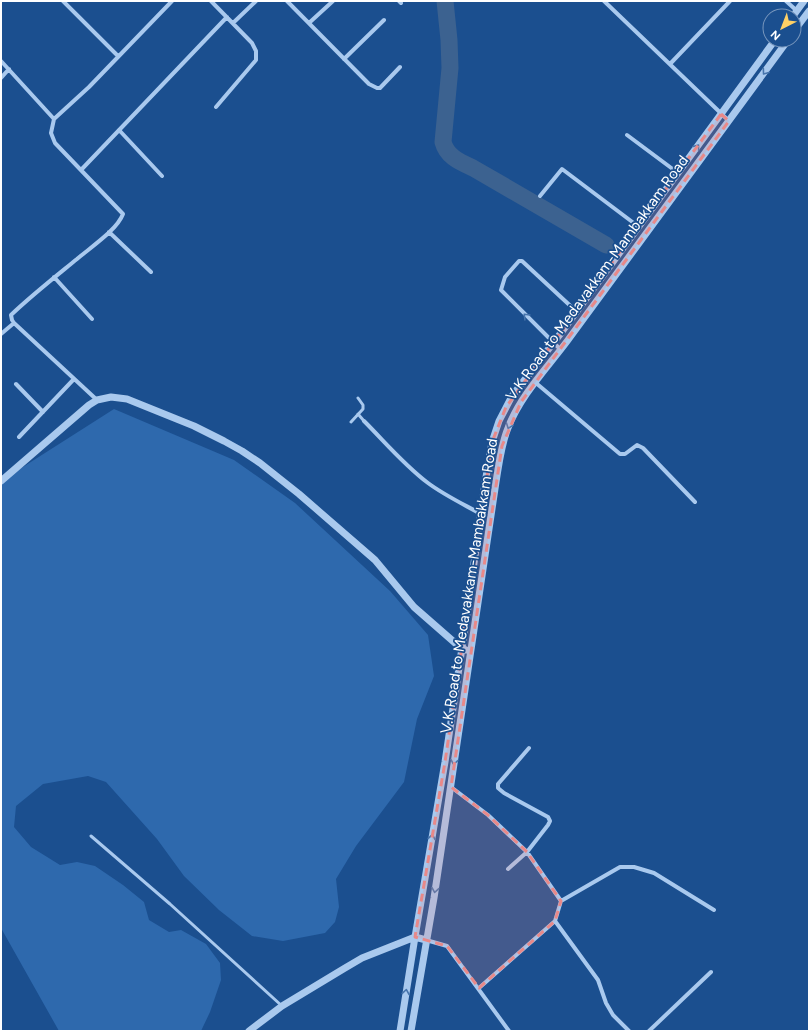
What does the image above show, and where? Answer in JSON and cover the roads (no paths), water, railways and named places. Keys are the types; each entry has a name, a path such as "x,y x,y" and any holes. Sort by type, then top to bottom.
{"street":[{"path":"64,1 118,56"},
{"path":"98,400 14,322 11,315 120,221 123,214 55,143 51,133 54,119 172,1"},
{"path":"211,1 252,43 256,50 256,60 216,107"},
{"path":"233,23 256,1"},
{"path":"288,1 370,84 380,88 400,67"},
{"path":"309,23 333,1"},
{"path":"604,1 729,121"},
{"path":"670,64 730,1"},
{"path":"802,20 809,11"},
{"path":"81,170 227,17"},
{"path":"344,59 384,20"},
{"name":"V.K Road to Medavakkam-Mambakkam Road","path":"400,1031 445,762 492,442 499,420 512,396 577,312 769,48"},
{"name":"V.K Road to Medavakkam-Mambakkam Road","path":"411,1031 451,786 502,446 507,429 514,414 536,383 782,48"},
{"path":"1,61 10,69 54,119"},
{"path":"1,78 10,69"},
{"path":"119,130 162,176"},
{"path":"627,135 678,173"},
{"path":"540,196 562,169 639,226"},
{"path":"109,232 151,272"},
{"path":"561,350 501,290 505,277 519,261 522,261 577,312"},
{"path":"54,277 92,319"},
{"path":"1,334 14,322"},
{"path":"19,437 74,379"},
{"path":"536,383 620,454 625,454 636,445 643,448 695,502"},
{"path":"16,384 43,412"},
{"path":"1,481 98,400 111,397 127,399 194,426 248,455 299,494 375,560 417,611 462,649 471,652"},
{"path":"364,421 403,462 428,483 456,501 481,514"},
{"path":"508,869 527,852 550,821 548,817 504,793 498,788 498,784 529,748"},
{"path":"451,786 488,815 527,852 561,901"},
{"path":"479,988 555,921 561,901 620,868 634,867 654,873 714,910"},
{"path":"555,921 598,980 606,1003 614,1015 629,1031"},
{"path":"249,1031 282,1006 362,958 415,937 447,946 509,1031"},
{"path":"649,1031 711,972"}],"lane":[{"path":"352,422 363,408 363,405 358,398"},
{"path":"358,414 364,421"},
{"path":"90,836 170,904 282,1006"}],"waterway":[{"path":"445,1 450,68 443,142 448,152 459,161 606,245"}]}
